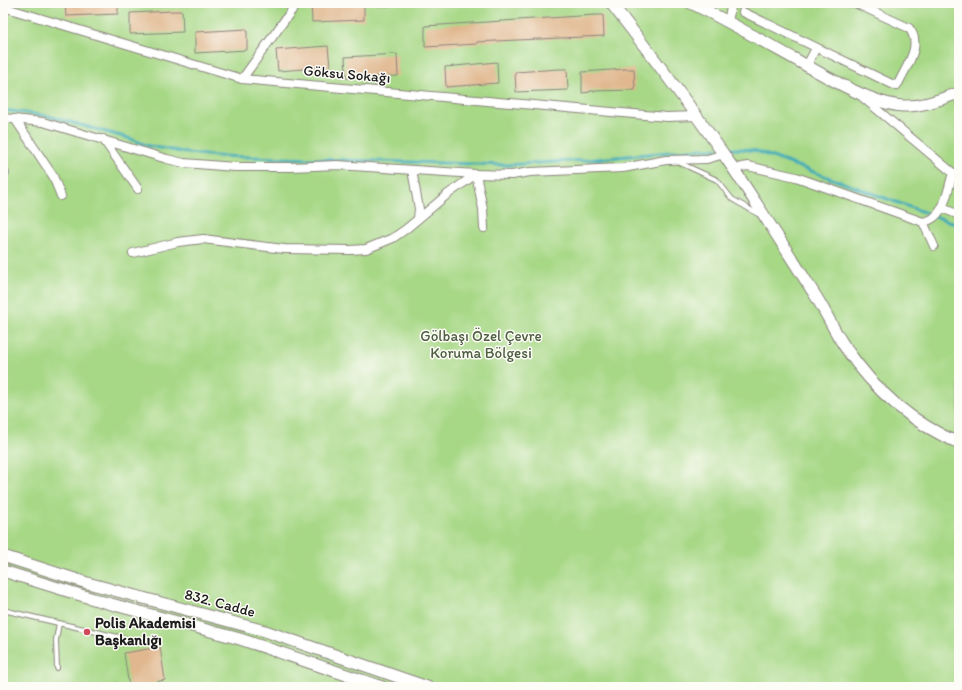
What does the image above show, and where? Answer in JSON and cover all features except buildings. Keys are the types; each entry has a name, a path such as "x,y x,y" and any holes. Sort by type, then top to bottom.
{"street":[{"path":"242,79 297,3"},
{"path":"611,3 724,154 817,298 846,347 868,377 907,415 925,427 959,443"},
{"path":"691,3 728,21 852,89 886,102 903,106 934,102 959,93"},
{"path":"728,21 732,3"},
{"path":"743,12 896,86 915,48 915,37 909,28 855,3"},
{"name":"Göksu Sokağı","path":"3,7 242,79 667,117 697,116"},
{"path":"807,65 816,48"},
{"path":"735,171 741,167 748,166 796,176 923,222 932,220 941,211 956,175 852,89"},
{"path":"3,118 43,122 103,139 167,160 184,163 235,167 337,165 512,175 530,172 622,168 666,160 707,159 724,154"},
{"path":"15,119 53,176 61,196"},
{"path":"103,139 138,189"},
{"path":"412,170 419,209 418,218"},
{"path":"133,253 178,242 203,239 284,249 366,249 393,238 448,194 476,174"},
{"path":"476,174 483,210 484,228"},
{"path":"941,211 959,215"},
{"path":"923,222 934,246"},
{"name":"832. Cadde","path":"3,556 84,582 265,631 428,687"},
{"name":"832. Cadde","path":"3,571 100,601 240,639 382,687"},
{"path":"305,660 310,646"}],"lane":[{"path":"674,160 717,180 732,199 765,218"},
{"path":"3,610 135,641"},
{"path":"57,668 56,640 59,623"}],"green space":[{"name":"Gölbaşı Özel Çevre Koruma Bölgesi","path":"3,3 959,3 959,687 3,687"}],"waterway":[{"path":"3,110 48,116 128,138 149,146 216,156 506,165 586,160 700,149 717,149"},
{"path":"722,149 756,151 959,225"}],"place":[{"name":"Polis Akademisi Başkanlığı","path":"87,632"}]}
